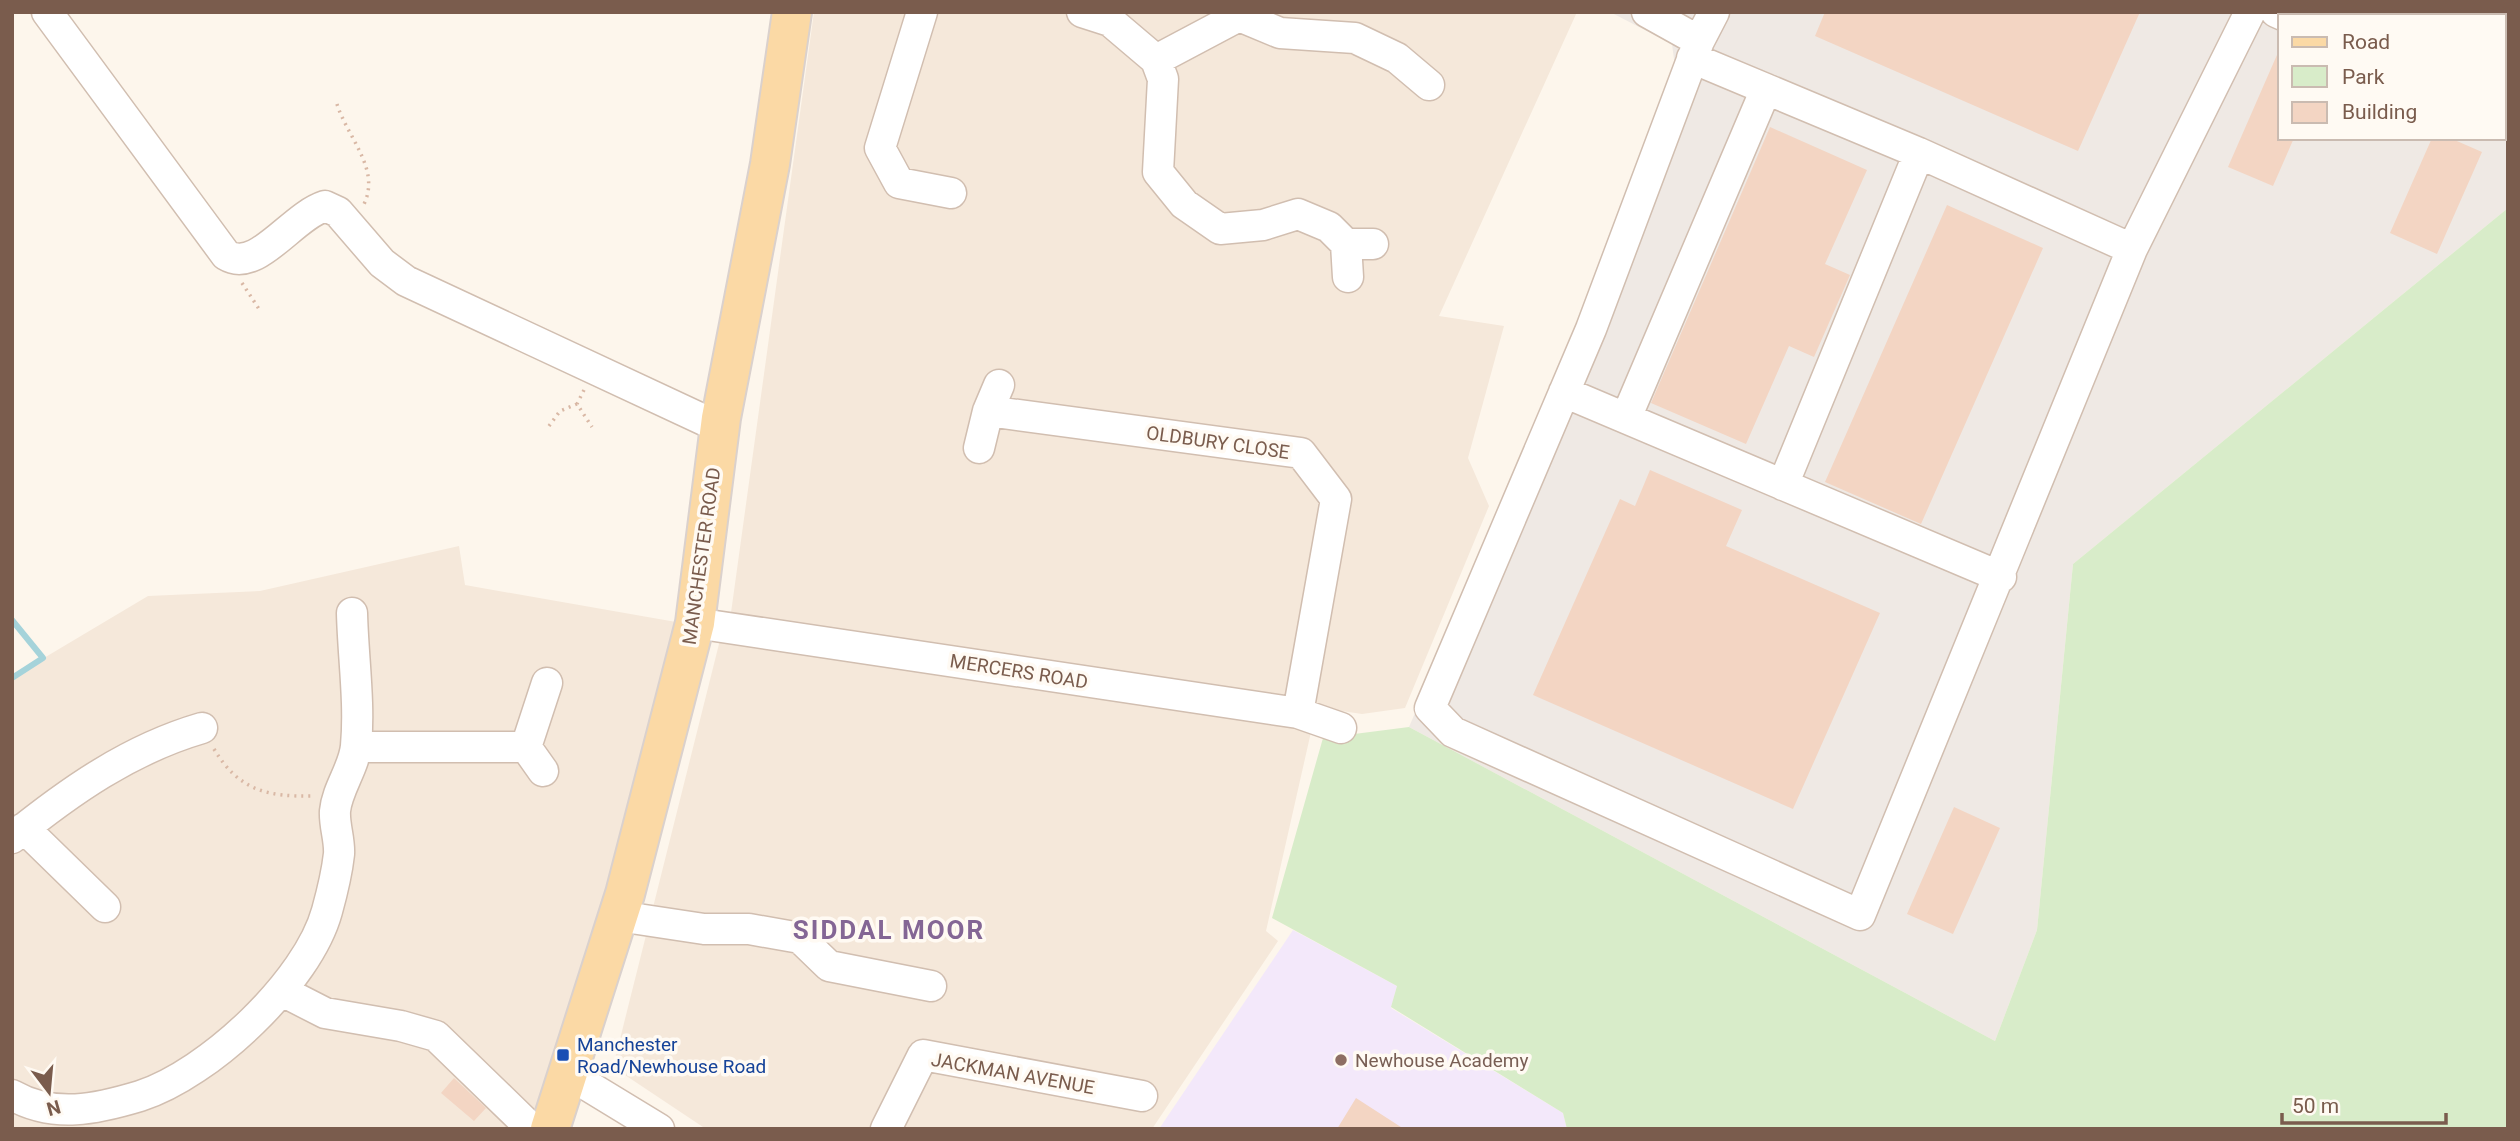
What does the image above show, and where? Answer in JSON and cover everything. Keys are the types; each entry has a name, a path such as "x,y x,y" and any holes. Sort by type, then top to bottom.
{"main road":[{"name":"MANCHESTER ROAD","path":"550,1129 618,916 695,623 720,424 770,164 792,12"}],"street":[{"path":"47,12 226,255 236,261 250,260 312,210 325,206 338,212 382,262 406,281 706,421 720,424"},
{"path":"922,12 880,148 899,183 951,193"},
{"path":"1082,12 1110,21 1156,60 1163,79 1158,172 1184,204 1220,229 1263,225 1298,214 1329,227 1359,244 1348,277"},
{"path":"1647,12 1695,50 1766,89 2133,248"},
{"path":"1714,12 1695,50 1564,392 1430,708 1453,732 1860,915 2001,577 2133,248 2250,12"},
{"path":"1156,60 1239,16 1280,33 1354,38 1396,58 1429,85"},
{"path":"1626,418 1766,89"},
{"path":"1783,485 1919,153"},
{"path":"1564,392 2001,577"},
{"name":"OLDBURY CLOSE","path":"979,448 993,398 1301,453 1336,499 1298,713"},
{"path":"12,1095 44,1108 89,1119 192,1071 226,1045 282,991 327,913 339,852 335,811 356,747 352,613"},
{"name":"MERCERS ROAD","path":"695,623 1298,713 1341,727"},
{"path":"356,747 535,759 547,683"},
{"path":"105,907 18,833 59,799 106,770 174,736 202,728"},
{"path":"618,916 704,929 750,929 800,938 830,966 931,986"},
{"path":"282,991 359,1030 401,1026 436,1035 532,1129"},
{"name":"JACKMAN AVENUE","path":"886,1129 923,1055 1142,1096"},
{"path":"567,1073 659,1129"}],"path":[{"path":"337,104 344,127 358,146 369,174 369,194 353,228"},
{"path":"236,261 239,278 261,312"},
{"path":"550,426 560,411 577,404 596,370"},
{"path":"577,404 592,426"},
{"path":"202,728 227,768 262,792 279,797 341,795"}],"shaded area":[{"path":"814,12 1577,12 1439,316 1504,326 1468,458 1489,506 1405,708 1362,714 730,620"},
{"path":"1610,12 2464,14 2278,14 2278,140 2506,140 2506,66 2508,69 2508,208 2073,564 2037,930 1995,1041 1409,727 1588,312 1675,67 1672,44"},
{"path":"459,546 465,585 676,622 613,900 539,1129 12,1129 12,677 148,596 260,591"},
{"path":"720,640 1214,711 1311,732 1266,931 1278,941 1152,1129 706,1129 613,1067"},
{"name":"Newhouse Academy","path":"1293,930 1397,986 1391,1008 1563,1113 1567,1129 1159,1129"}],"green space":[{"path":"2508,208 2508,1129 1567,1129 1563,1113 1391,1007 1397,986 1272,918 1323,738 1409,727 1995,1041 2037,930 2073,564"}],"building":[{"path":"1825,12 2140,12 2078,151 1815,36"},
{"path":"2278,53 2278,140 2293,140 2273,186 2228,167"},
{"path":"1770,127 1867,170 1825,264 1850,275 1814,357 1789,346 1746,444 1651,403"},
{"path":"2431,140 2455,140 2482,152 2437,254 2390,233"},
{"path":"1947,205 2043,248 1921,524 1825,482"},
{"path":"1650,470 1742,510 1726,546 1880,613 1793,809 1533,695 1620,499 1635,506"},
{"path":"1954,807 2000,828 1953,934 1907,914"},
{"path":"454,1078 486,1108 474,1121 441,1093"},
{"path":"1356,1098 1404,1129 1337,1129"}],"waterway":[{"path":"12,620 43,658 12,678"}],"place":[{"name":"Manchester Road/Newhouse Road","path":"563,1055"},
{"name":"Newhouse Academy","path":"1341,1060"}],"district":[{"name":"SIDDAL MOOR","path":"889,930"}]}
